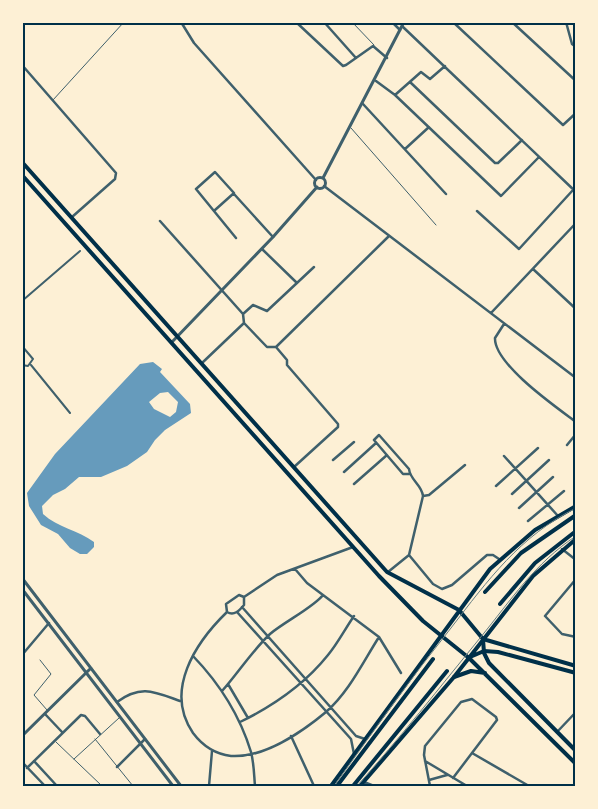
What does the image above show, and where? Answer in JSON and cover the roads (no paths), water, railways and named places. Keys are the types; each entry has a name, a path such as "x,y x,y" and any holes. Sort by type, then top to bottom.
{"main road":[{"path":"22,162 293,469 387,572 459,610 484,638 576,666"},
{"path":"22,175 400,598 488,675 576,764"},
{"path":"331,786 459,610 499,559 535,530 576,506"},
{"path":"485,592 521,553 576,515"},
{"path":"500,604 535,563 576,531"},
{"path":"360,786 454,677 533,576 562,549 576,539"},
{"path":"484,638 486,660 576,751"},
{"path":"469,658 484,650 508,654 576,673"},
{"path":"337,786 433,659"},
{"path":"353,786 446,671"},
{"path":"454,677 471,671 488,675"}],"street":[{"path":"181,22 194,44 316,180 315,184 318,188"},
{"path":"296,22 340,65 346,66 375,46 387,58"},
{"path":"324,22 356,58"},
{"path":"392,22 402,27 445,66 574,191 519,249 477,211"},
{"path":"453,22 563,125 576,112"},
{"path":"512,22 576,81"},
{"path":"566,22 572,44 576,47"},
{"path":"316,180 323,178 376,80 402,27"},
{"path":"22,65 116,173 115,179 72,218"},
{"path":"396,95 421,72 432,78 445,66"},
{"path":"376,80 396,95 501,196 539,157"},
{"path":"410,82 495,164 522,140"},
{"path":"363,104 446,194"},
{"path":"405,150 429,127"},
{"path":"236,238 196,188 215,172 273,237"},
{"path":"323,178 326,183 324,186"},
{"path":"172,342 318,188 324,186"},
{"path":"324,186 576,378"},
{"path":"215,210 234,193"},
{"path":"160,221 243,314 244,323 267,347 276,347 388,236"},
{"path":"491,314 576,223"},
{"path":"262,249 297,283"},
{"path":"22,301 80,251"},
{"path":"243,314 253,305 267,311 314,267"},
{"path":"533,269 576,309"},
{"path":"200,364 244,323"},
{"path":"504,324 495,338 500,350 527,385 576,422"},
{"path":"22,346 33,359 30,365 24,367 22,365"},
{"path":"276,347 287,360 287,365 339,426 293,469"},
{"path":"30,365 70,413"},
{"path":"567,445 576,434"},
{"path":"387,572 409,555 423,490 410,474 409,468 379,435 374,440 376,443 403,474 410,474"},
{"path":"333,460 354,442"},
{"path":"344,472 376,443"},
{"path":"496,486 538,448"},
{"path":"354,484 387,455"},
{"path":"504,456 558,516"},
{"path":"512,494 550,460"},
{"path":"423,496 429,495 465,465"},
{"path":"519,508 554,477"},
{"path":"528,521 564,491"},
{"path":"244,597 266,581 353,547"},
{"path":"562,549 576,560"},
{"path":"409,555 433,584 442,588 452,585 487,555 493,555 499,559"},
{"path":"295,569 307,583 354,616 379,637 401,673"},
{"path":"22,578 181,786"},
{"path":"576,578 545,616 562,634 576,638"},
{"path":"22,589 171,786 176,780"},
{"path":"222,691 263,640 283,623 318,600 323,594"},
{"path":"227,612 226,604 234,596 244,597"},
{"path":"227,612 233,614 237,612 245,602 244,597"},
{"path":"242,607 356,736 366,739"},
{"path":"227,612 214,625 194,656 182,685 180,701 190,728 202,743 212,751 231,756 252,754 291,736 326,712 355,678 379,637"},
{"path":"237,612 350,740 354,748 353,758"},
{"path":"240,722 272,705 302,684 329,654 354,616"},
{"path":"23,652 54,620"},
{"path":"194,656 222,691 240,722 252,754 255,786"},
{"path":"22,736 91,668"},
{"path":"228,684 248,718"},
{"path":"117,702 128,695 145,690 180,701"},
{"path":"430,786 425,761 425,746 464,700 472,699 497,718 453,778"},
{"path":"46,712 62,732"},
{"path":"557,732 576,712"},
{"path":"27,768 81,715 85,716 100,734"},
{"path":"291,736 314,786"},
{"path":"117,767 145,739"},
{"path":"209,786 212,751"},
{"path":"472,753 530,786"},
{"path":"34,761 58,786"},
{"path":"425,761 467,786"},
{"path":"22,762 46,786"},
{"path":"429,780 447,775"},
{"path":"364,782 374,786"}],"lane":[{"path":"52,100 124,22"},
{"path":"352,22 375,46"},
{"path":"350,127 436,225"},
{"path":"40,660 52,674 34,694 46,712"},
{"path":"74,759 120,717"},
{"path":"94,739 133,786"},
{"path":"54,740 102,786"}],"water":[{"path":"153,362 162,369 160,372 190,404 191,413 165,430 147,452 127,466 101,477 79,477 65,489 53,495 42,506 43,514 49,519 94,542 94,547 87,554 80,554 70,548 58,534 41,525 29,506 27,493 55,454 140,364","holes":["168,392 178,402 176,412 170,417 154,409 149,402 160,393"]}],"tram line":[{"path":"334,786 391,706 492,576 506,560 538,532 576,508"},
{"path":"357,786 389,750 524,583 548,558 576,536"}]}
